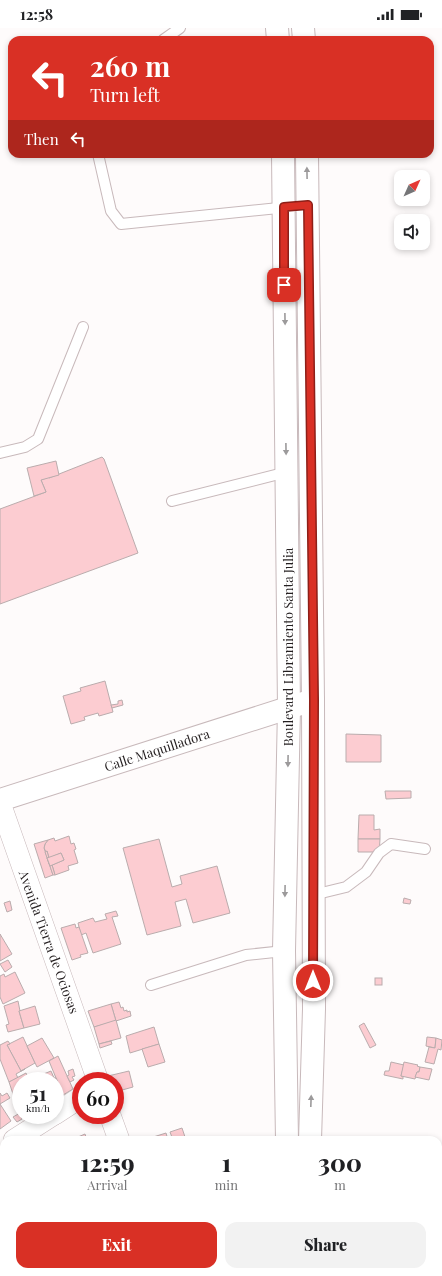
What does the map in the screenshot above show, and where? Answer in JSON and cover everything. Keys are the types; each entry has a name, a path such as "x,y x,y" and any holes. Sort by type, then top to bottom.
{"main road":[{"name":"Boulevard Libramiento Santa Julia","path":"283,158 289,708 284,951 287,1136"},
{"name":"Boulevard Libramiento Santa Julia","path":"307,158 314,700 314,1010 310,1136"},
{"name":"Calle Maquilladora","path":"0,802 314,700"}],"street":[{"name":"Avenida Tierra de Ociosas","path":"0,802 95,1072"},
{"path":"20,1136 39,1124"},
{"path":"113,1124 118,1136"}],"lane":[{"path":"169,36 180,28"},
{"path":"99,158 111,211 121,224 308,205"},
{"path":"0,453 25,447 38,439 83,327"},
{"path":"172,501 287,472"},
{"path":"313,895 346,887 366,872 379,853 391,844 425,849"},
{"path":"151,985 246,955 284,951"}],"building":[{"path":"102,457 138,553 0,604 0,509 46,492 41,480"},
{"path":"56,461 59,475 41,480 46,492 34,496 27,468"},
{"path":"105,681 113,712 99,716 98,713 84,717 85,720 71,724 63,696 81,691 80,688"},
{"path":"122,700 123,705 112,708 111,705 118,704 118,701"},
{"path":"346,734 381,735 381,762 346,762"},
{"path":"385,791 411,791 411,798 386,799"},
{"path":"359,815 374,815 374,830 380,829 380,839 358,839"},
{"path":"69,836 71,844 74,843 76,849 74,850 78,863 68,866 69,870 55,875 52,865 64,860 61,853 49,858 47,851 46,852 44,848 45,844 48,840 54,838 55,841"},
{"path":"159,839 172,887 182,884 180,876 217,866 230,913 193,923 186,899 175,902 181,926 147,935 123,848"},
{"path":"358,839 380,839 379,855 374,852 358,852"},
{"path":"48,840 44,848 53,875 45,878 34,844"},
{"path":"47,851 49,858 47,858 45,852"},
{"path":"61,853 64,860 50,866 47,858"},
{"path":"48,861 50,866 52,865 55,875 53,875"},
{"path":"404,898 411,900 410,904 403,903"},
{"path":"10,901 12,910 7,912 4,903"},
{"path":"116,911 118,916 112,917 121,944 93,953 86,933 81,935 78,923 93,918 95,922 107,919 105,914"},
{"path":"75,924 76,928 79,927 88,953 80,955 81,957 72,960 61,928"},
{"path":"0,934 12,954 0,961"},
{"path":"8,960 12,967 5,972 0,964"},
{"path":"15,972 25,993 3,1004 0,997 0,976 4,974 5,977"},
{"path":"375,978 382,978 382,985 375,985"},
{"path":"18,1001 24,1028 8,1032 6,1025 9,1024 4,1006"},
{"path":"119,1002 124,1011 130,1011 131,1016 116,1021 111,1004"},
{"path":"111,1004 116,1021 94,1027 88,1011"},
{"path":"35,1006 40,1024 24,1028 19,1011"},
{"path":"116,1020 121,1038 99,1044 94,1027"},
{"path":"364,1023 376,1045 370,1048 359,1026"},
{"path":"154,1027 159,1044 130,1053 126,1036"},
{"path":"23,1037 35,1063 21,1071 7,1045"},
{"path":"427,1037 436,1038 435,1048 426,1046"},
{"path":"42,1038 54,1058 37,1067 27,1046"},
{"path":"436,1038 442,1040 441,1050 438,1049 434,1064 425,1062 429,1047 435,1048"},
{"path":"8,1041 10,1044 7,1045 21,1071 25,1069 20,1072 12,1072 12,1081 9,1082 0,1059 0,1045"},
{"path":"111,1041 112,1044 100,1048 99,1044"},
{"path":"159,1044 165,1062 148,1067 142,1049"},
{"path":"58,1056 72,1090 64,1094 64,1072 54,1072 49,1061"},
{"path":"391,1062 404,1065 401,1076 403,1076 403,1079 384,1075 385,1071 389,1071"},
{"path":"404,1062 418,1065 417,1066 420,1067 415,1079 401,1076"},
{"path":"420,1067 432,1069 429,1080 415,1077 417,1072 419,1072"},
{"path":"73,1069 74,1072 72,1072 72,1081 70,1082 67,1076 69,1075 68,1071"},
{"path":"129,1071 133,1087 124,1090 124,1072"},
{"path":"12,1080 12,1091 9,1082"},
{"path":"0,1093 2,1096 7,1093 10,1098 0,1104"},
{"path":"0,1104 11,1121 0,1129"},
{"path":"182,1128 185,1136 172,1136 170,1132"},
{"path":"166,1133 167,1136 156,1136"}],"route":[{"path":"284,285 284,207 308,205 314,700 313,981"}]}
